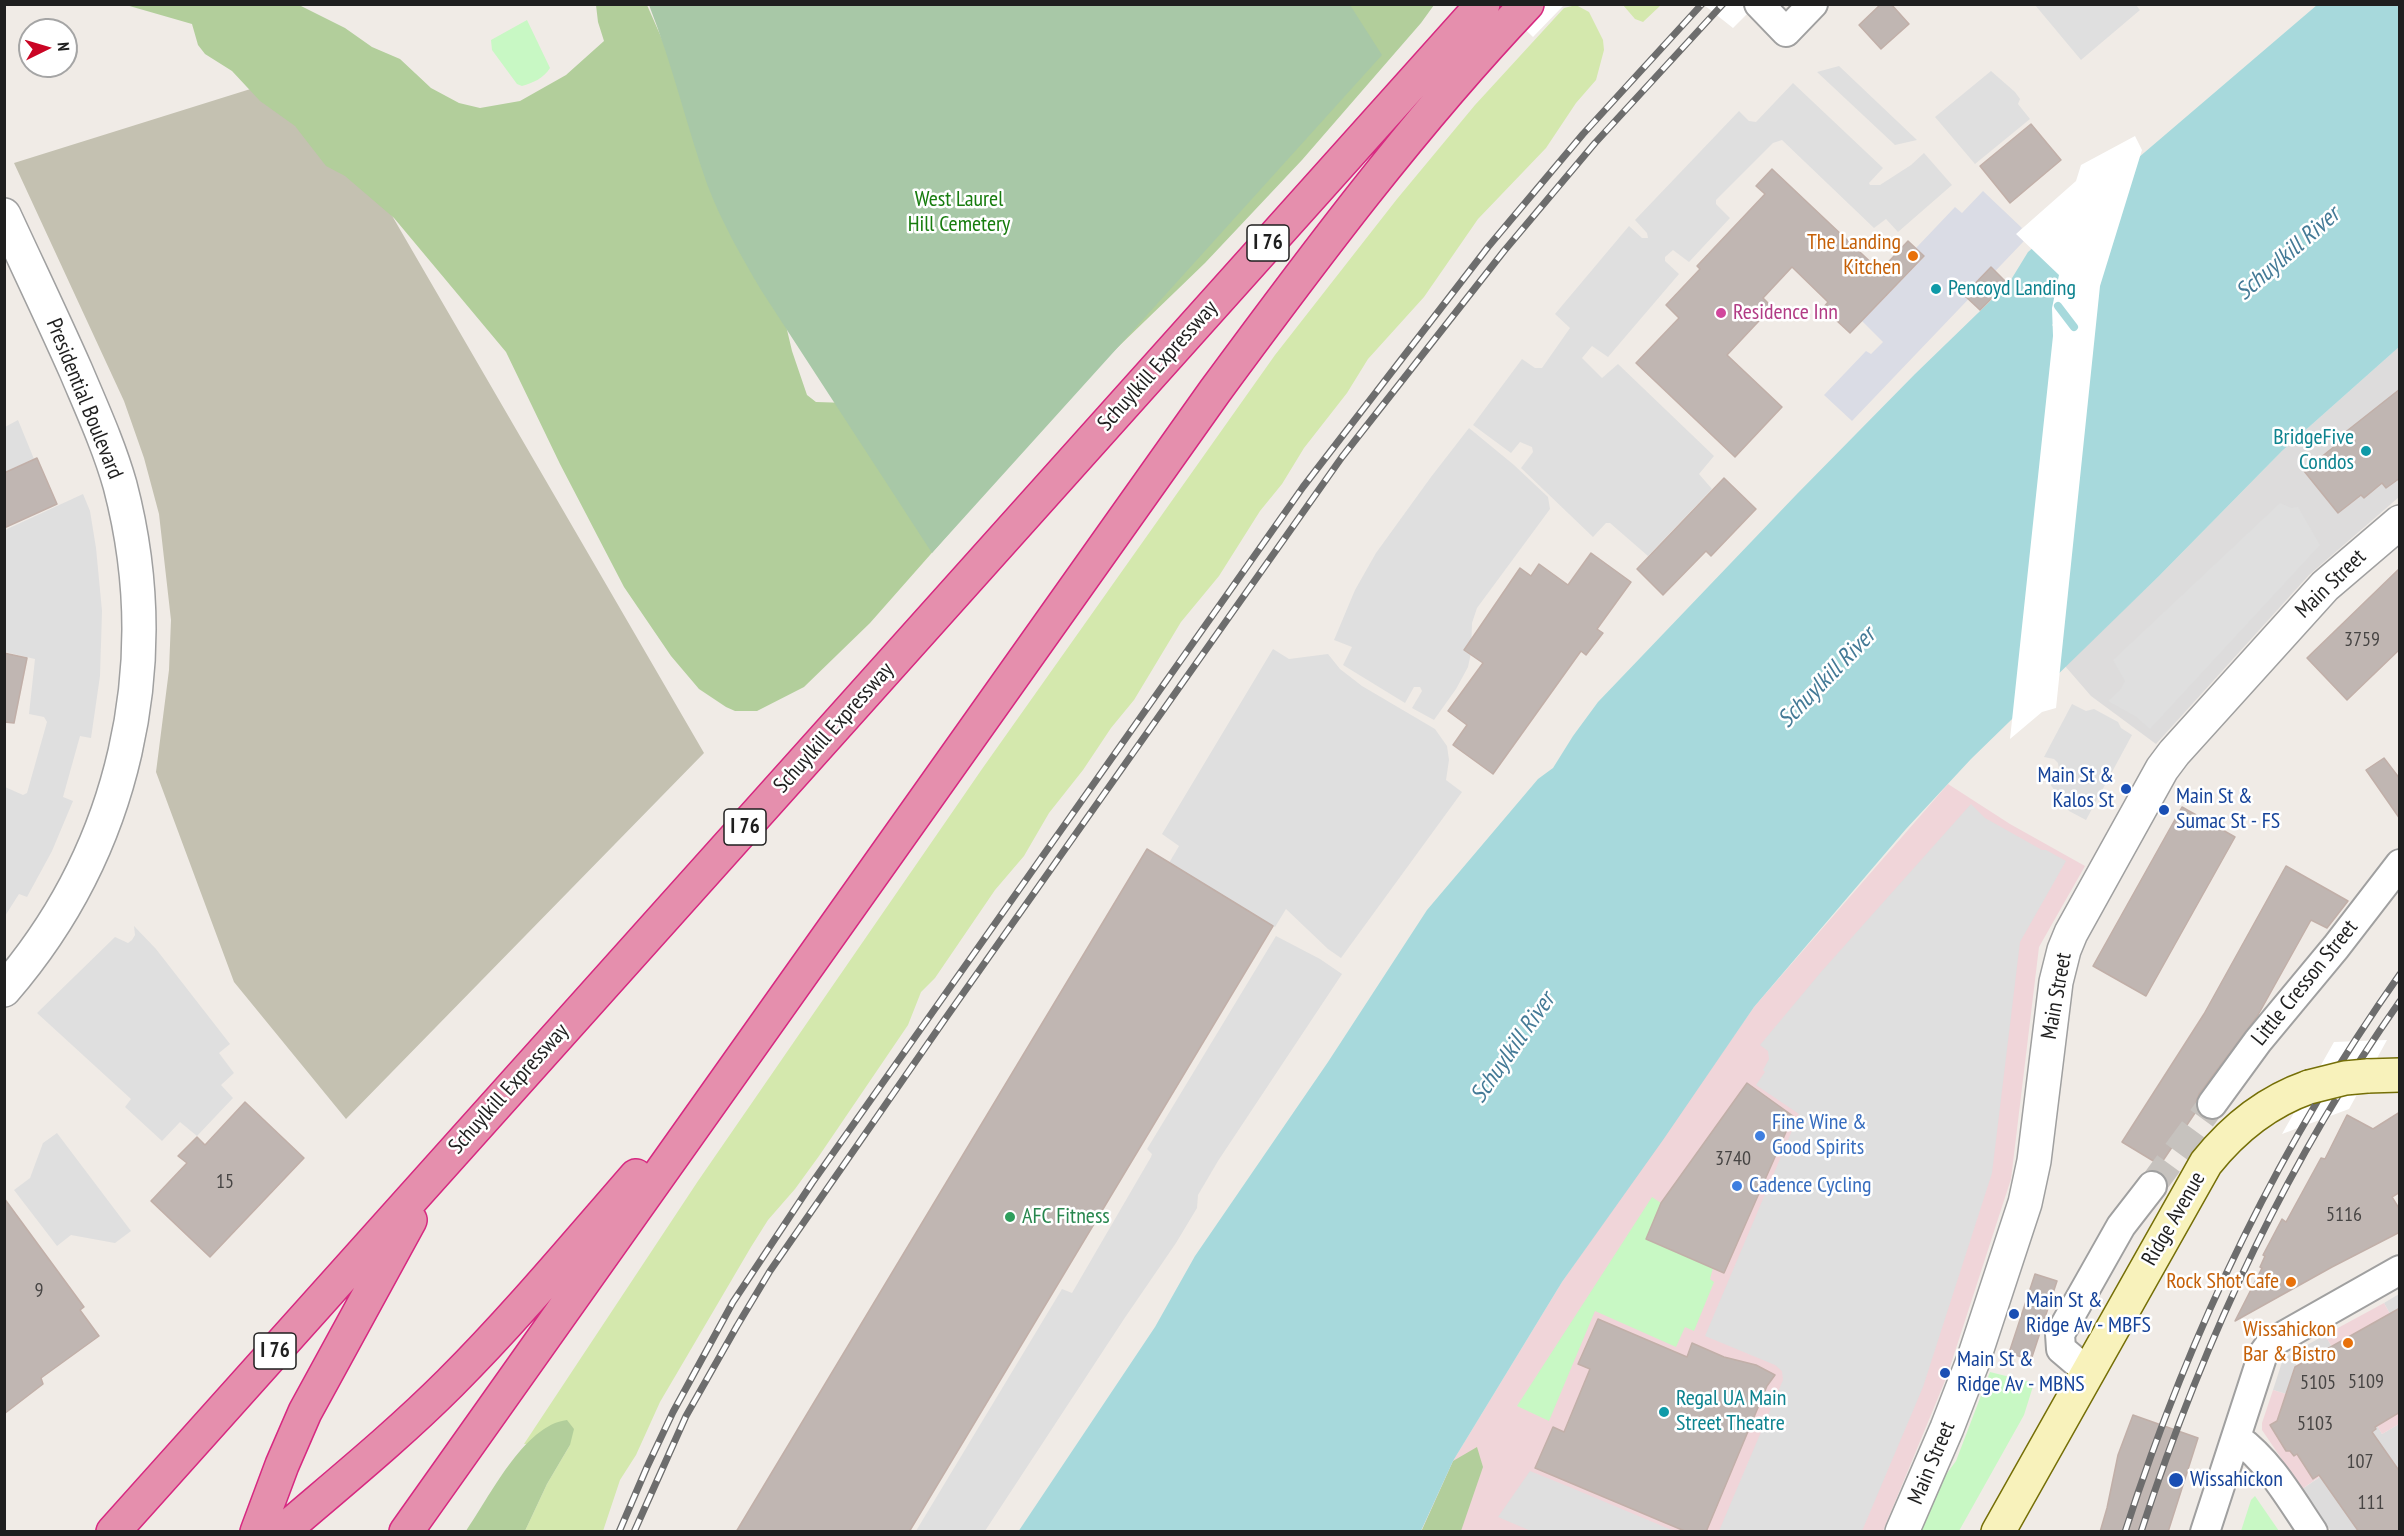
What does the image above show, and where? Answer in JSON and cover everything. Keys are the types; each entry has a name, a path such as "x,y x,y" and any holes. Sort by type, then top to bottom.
{"highway":[{"name":"Schuylkill Expressway","path":"113,1532 1483,4"},
{"name":"I 76","path":"406,1532 1215,391 1295,282 1405,144 1520,11"},
{"path":"267,1528 395,1435 481,1351 755,1041"},
{"path":"267,1528 282,1465 305,1412 436,1171"},
{"path":"422,1532 493,1408"}],"main road":[{"name":"Ridge Avenue","path":"1998,1532 2206,1163 2251,1117 2292,1093 2345,1078 2400,1075"}],"street":[{"path":"1759,4 1786,32 1813,4"},
{"name":"Presidential Boulevard","path":"4,214 70,358 110,453 131,539 139,621 136,687 131,722 121,770 100,834 73,892 53,926 4,990"},
{"name":"Main Street","path":"1902,1532 1969,1371 2025,1203 2034,1161 2056,982 2071,933 2156,779 2174,753 2325,586 2400,522"},
{"name":"Little Cresson Street","path":"2212,1104 2258,1041 2336,947 2400,864"},
{"path":"2088,1372 2061,1349 2060,1334 2121,1226 2152,1186"},
{"path":"2205,1532 2263,1354 2271,1343 2400,1270"},
{"path":"2236,1438 2255,1451 2269,1468 2313,1532"}],"shaded area":[{"path":"2035,5 2136,5 2140,10 2081,60"},
{"path":"1839,66 1917,140 1895,145 1817,72"},
{"path":"308,71 704,753 346,1119 234,982 156,772 169,670 171,620 159,514 144,458 124,401 14,163"},
{"path":"1991,71 2015,92 2020,99 2018,104 2030,119 1975,164 1935,117"},
{"path":"1793,83 1883,168 1869,183 1870,185 1880,185 1911,165 1924,153 1952,185 1898,232 1886,219 1874,228 1782,140 1773,143 1716,200 1716,204 1730,218 1689,262 1673,250 1665,257 1665,261 1679,274 1608,357 1592,346 1582,358 1602,378 1618,364 1714,456 1699,474 1712,489 1648,556 1610,523 1606,523 1593,537 1521,468 1533,452 1532,447 1520,442 1511,453 1473,425 1522,359 1535,368 1542,368 1570,328 1555,314 1629,226 1642,238 1648,238 1647,233 1635,220 1739,111 1749,121 1756,122"},
{"name":"Pencoyd Landing","path":"1983,191 2022,228 2017,234 2024,241 1852,421 1824,395 1866,351 1871,354 1883,342 1862,321 1924,257 1916,248 1955,207 1962,213"},
{"path":"2399,347 2399,497 2309,575 2156,744 2091,696 2065,666 2159,576 2282,451"},
{"path":"18,420 34,459 5,472 5,427"},
{"path":"1469,428 1548,497 1550,509 1477,608 1472,623 1468,667 1434,720 1412,708 1422,691 1420,687 1414,687 1405,703 1343,665 1352,647 1334,640 1355,590 1376,553"},
{"path":"83,494 90,511 102,611 100,676 91,738 80,736 63,797 73,801 52,851 27,897 19,894 5,916 5,787 23,795 27,793 47,722 44,717 29,714 35,659 5,652 5,530"},
{"path":"2280,503 2291,508 2298,507 2320,545 2150,729 2135,716 2108,701 2120,690 2125,681 2113,660"},
{"path":"1273,649 1289,659 1328,654 1340,669 1362,686 1435,729 1447,746 1449,760 1446,780 1462,792 1341,958 1328,949 1286,909 1275,927 1169,863 1179,846 1162,834"},
{"path":"2072,704 2086,711 2094,709 2118,722 2121,728 2132,735 2086,820 2069,811 2050,784 2059,770 2058,763 2054,759 2044,757"},
{"path":"1948,784 2010,824 2085,866 2039,947 2011,1179 1947,1376 1883,1531 1421,1532 1453,1461 1562,1282 1754,1007"},
{"path":"1971,804 1985,818 2066,861 2020,942 1992,1173 1923,1387 1862,1531 1719,1531 1783,1380 1782,1371 1775,1365 1705,1336 1799,1114 1756,1085 1765,1072 1763,1070 1769,1059 1768,1051 1760,1045 1821,972"},
{"path":"134,926 156,949 230,1044 219,1053 234,1073 221,1085 233,1098 197,1136 180,1122 162,1141 125,1107 131,1099 37,1013 115,937 128,943 132,940 135,935"},
{"path":"1276,936 1320,959 1342,974 1218,1161 1198,1195 1197,1208 1176,1243 985,1531 916,1531 1062,1289 1072,1293 1151,1157 1152,1154 1147,1149"},
{"path":"57,1133 131,1231 115,1243 71,1235 57,1246 14,1190 30,1178 43,1143"},
{"path":"2399,1294 2399,1330 2384,1303"},
{"path":"2384,1303 2399,1330 2399,1424 2382,1434 2325,1335"},
{"path":"2325,1335 2382,1434 2399,1424 2399,1531 2331,1531 2302,1489 2332,1469 2286,1394 2273,1390 2283,1359 2290,1354 2297,1366 2356,1428 2307,1345"},
{"path":"2273,1390 2286,1394 2332,1468 2302,1489 2262,1430 2262,1423"},
{"path":"1530,1471 1674,1531 1531,1531 1498,1517"}],"green space":[{"path":"126,5 299,5 345,28 372,47 400,59 431,88 459,103 480,108 520,101 566,75 604,41 596,5 647,5 710,148 776,283 792,351 807,395 816,402 848,403 1194,5 1434,5 1302,160 1205,263 1087,377 870,623 804,687 757,711 735,711 699,689 671,656 624,587 560,464 506,352 394,218 345,176 326,166 295,126 260,101 232,71 205,54 198,45 192,24"},
{"name":"West Laurel Hill Cemetery","path":"649,5 1350,5 1382,55 932,553 761,290 732,238 707,184"},
{"path":"1576,5 1589,12 1603,40 1604,50 1596,80 1576,103 1546,148 1478,219 1424,297 1368,359 1347,393 1304,448 1282,484 1260,511 1219,576 1181,622 1134,700 1049,813 1024,856 995,890 935,978 921,992 908,1025 819,1156 768,1220 751,1247 660,1402 636,1455 620,1480 603,1531 525,1531 547,1484 570,1445 524,1444 698,1181 982,769 1275,355 1397,199 1475,105 1564,8"},
{"path":"1623,5 1661,5 1643,22 1635,19"},
{"path":"527,20 550,68 538,80 522,86 517,84 492,50 491,40"},
{"path":"1652,1197 1661,1203 1713,1268 1710,1279 1714,1282 1694,1331 1685,1327 1676,1347 1595,1311 1549,1421 1517,1406"},
{"path":"1990,1372 2034,1383 2024,1415 1959,1531 1919,1532 1939,1484 1956,1461"},
{"path":"567,1420 574,1429 570,1445 547,1484 525,1531 466,1531 522,1449 536,1435 551,1425"},
{"path":"1477,1447 1483,1467 1461,1531 1421,1532 1453,1461"},
{"path":"2255,1496 2279,1531 2241,1531 2251,1500"}],"water":[{"name":"Schuylkill River","path":"2317,5 2399,5 2399,347 2282,451 2159,576 1971,759 1906,829 1754,1007 1562,1282 1453,1461 1421,1531 1018,1532 1155,1327 1195,1256 1328,1062 1427,910 1538,779 1553,768 1598,702 1796,495 1915,374 2009,283 2028,252","holes":["2093,284 2058,331 2052,325"]}],"pier":[{"path":"1500,5 1564,5 1533,37"},
{"path":"1704,5 1756,5 1733,28"},
{"path":"2135,136 2142,150 2100,286 2056,708 2042,712 2010,739 2053,336 2052,308 2059,275 2016,234 2076,181 2081,165"},
{"path":"2387,1040 2349,1109 2282,1134 2334,1042"}],"building":[{"path":"1881,4 1891,4 1909,24 1881,49 1859,25"},
{"path":"2031,124 2061,160 2010,203 1980,166"},
{"name":"Residence Inn","path":"1772,169 1880,271 1908,241 1924,256 1850,333 1823,308 1828,302 1792,267 1763,298 1772,307 1727,355 1782,407 1735,457 1636,363 1679,318 1666,305 1700,269 1697,266 1765,194 1756,186"},
{"path":"1991,267 2007,283 1980,310 1964,295"},
{"name":"BridgeFive Condos","path":"2400,389 2400,478 2386,488 2382,483 2364,498 2361,495 2338,513 2304,471 2346,437 2343,434"},
{"path":"37,458 57,504 4,528 4,473"},
{"path":"1724,478 1756,509 1711,556 1706,551 1663,595 1637,569"},
{"path":"1591,553 1631,582 1597,629 1603,633 1586,655 1581,651 1493,774 1453,745 1467,725 1448,711 1483,663 1464,650 1520,568 1531,576 1539,564 1568,585"},
{"path":"2400,568 2400,649 2347,700 2307,658"},
{"path":"4,653 27,658 14,723 4,722"},
{"path":"2384,758 2400,779 2400,819 2366,770"},
{"path":"2182,807 2235,837 2146,996 2093,966"},
{"path":"1147,849 1273,926 909,1532 736,1532"},
{"path":"2286,866 2348,901 2327,928 2311,920 2258,1015 2199,1094 2196,1102 2197,1110 2160,1165 2122,1142 2204,1014"},
{"path":"1747,1083 1793,1116 1724,1273 1646,1239 1661,1203"},
{"path":"245,1102 304,1158 210,1257 151,1201 187,1163 178,1156 197,1137 205,1145"},
{"path":"2400,1112 2400,1192 2392,1197 2400,1210 2400,1232 2235,1321 2262,1268 2260,1267 2265,1256 2263,1255 2282,1219 2286,1222 2321,1158 2325,1159 2347,1115 2373,1129"},
{"path":"4,1198 84,1307 80,1310 99,1336 41,1378 43,1384 4,1414"},
{"path":"2035,1274 2057,1281 2031,1360 2009,1353"},
{"path":"2400,1308 2400,1412 2375,1427 2376,1429 2372,1432 2400,1472 2400,1532 2359,1532 2319,1475 2313,1479 2297,1454 2294,1456 2290,1451 2286,1451 2270,1425 2277,1421 2295,1367"},
{"name":"Regal UA Main Street Theatre","path":"1598,1319 1687,1357 1692,1343 1724,1357 1756,1365 1775,1375 1767,1386 1706,1532 1687,1532 1535,1468 1553,1427 1564,1432 1590,1369 1578,1364"},
{"path":"2133,1415 2198,1438 2168,1532 2100,1532 2118,1455"}],"waterway":[{"path":"2058,306 2074,327"}],"tunnel":[{"path":"2152,1186 2212,1104"}],"railway":[{"path":"619,1532 673,1412 733,1302 812,1183 1303,487 1488,247 1583,134 1702,4"},
{"path":"634,1532 686,1416 770,1271 1342,457 1504,251 1595,143 1723,4"},
{"path":"2125,1532 2178,1385 2241,1242 2315,1105 2400,974"},
{"path":"2141,1532 2191,1392 2251,1257 2320,1126 2400,1001"}],"place":[{"name":"The Landing Kitchen","path":"1913,256"},
{"name":"Pencoyd Landing","path":"1936,289"},
{"name":"Residence Inn","path":"1721,313"},
{"name":"BridgeFive Condos","path":"2366,451"},
{"name":"Main St & Kalos St","path":"2126,789"},
{"name":"Main St & Sumac St - FS","path":"2164,810"},
{"name":"Fine Wine & Good Spirits","path":"1760,1136"},
{"name":"Cadence Cycling","path":"1737,1186"},
{"name":"AFC Fitness","path":"1010,1217"},
{"name":"Rock Shot Cafe","path":"2291,1282"},
{"name":"Main St & Ridge Av - MBFS","path":"2014,1314"},
{"name":"Wissahickon Bar & Bistro","path":"2348,1343"},
{"name":"Main St & Ridge Av - MBNS","path":"1945,1373"},
{"name":"Regal UA Main Street Theatre","path":"1664,1412"},
{"name":"Wissahickon","path":"2176,1480"}]}
